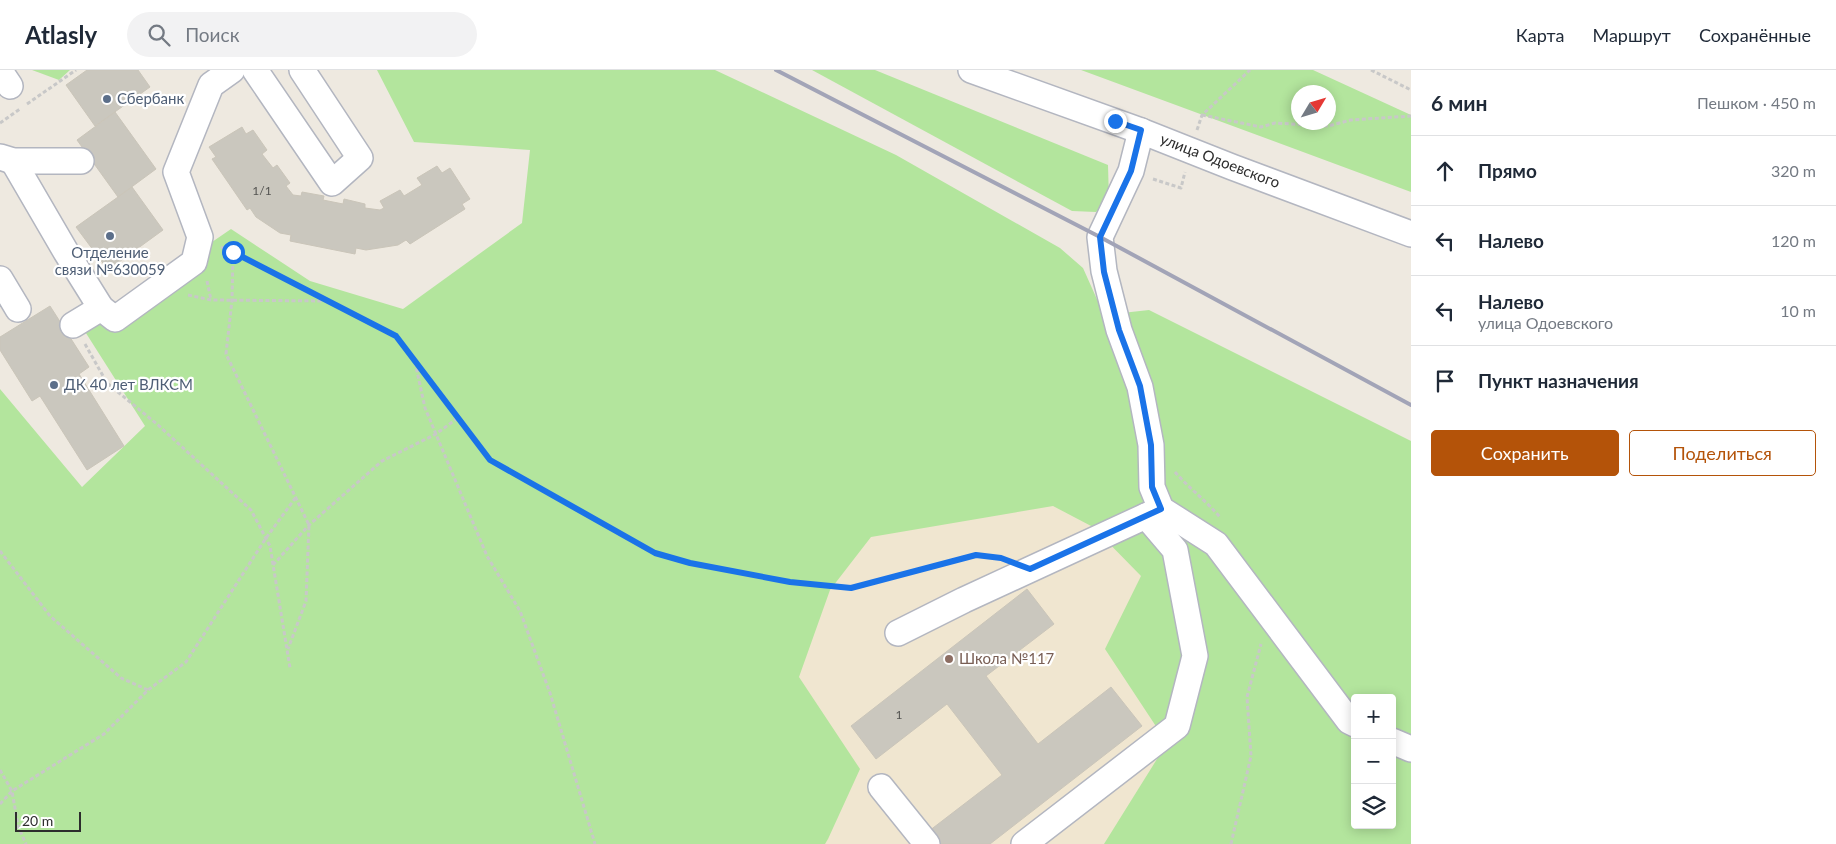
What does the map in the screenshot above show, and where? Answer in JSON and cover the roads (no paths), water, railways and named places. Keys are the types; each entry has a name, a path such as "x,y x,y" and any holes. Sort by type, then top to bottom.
{"street":[{"path":"7,159 101,308 115,319 194,262 200,237 176,172 211,85 232,70"},
{"path":"255,70 332,183 360,158 302,70"},
{"name":"улица Одоевского","path":"971,70 1141,130 1232,167 1411,234"},
{"path":"1024,844 1177,726 1195,656 1175,550 1154,513 1151,445 1140,386 1119,330 1104,272 1100,237 1131,171 1141,130"},
{"path":"7,159 81,161"},
{"path":"0,279 18,309"},
{"path":"73,324 101,308"},
{"path":"898,633 1030,569 1154,513"},
{"path":"1154,513 1216,544 1351,722"},
{"path":"1396,743 1411,749"},
{"path":"881,787 927,844"}],"railway":[{"path":"776,70 1100,237 1411,405"}],"place":[{"name":"Сбербанк","path":"107,99"},
{"name":"Отделение связи №630059","path":"110,236"},
{"name":"ДК 40 лет ВЛКСМ","path":"54,385"},
{"name":"Школа №117","path":"949,659"}]}
